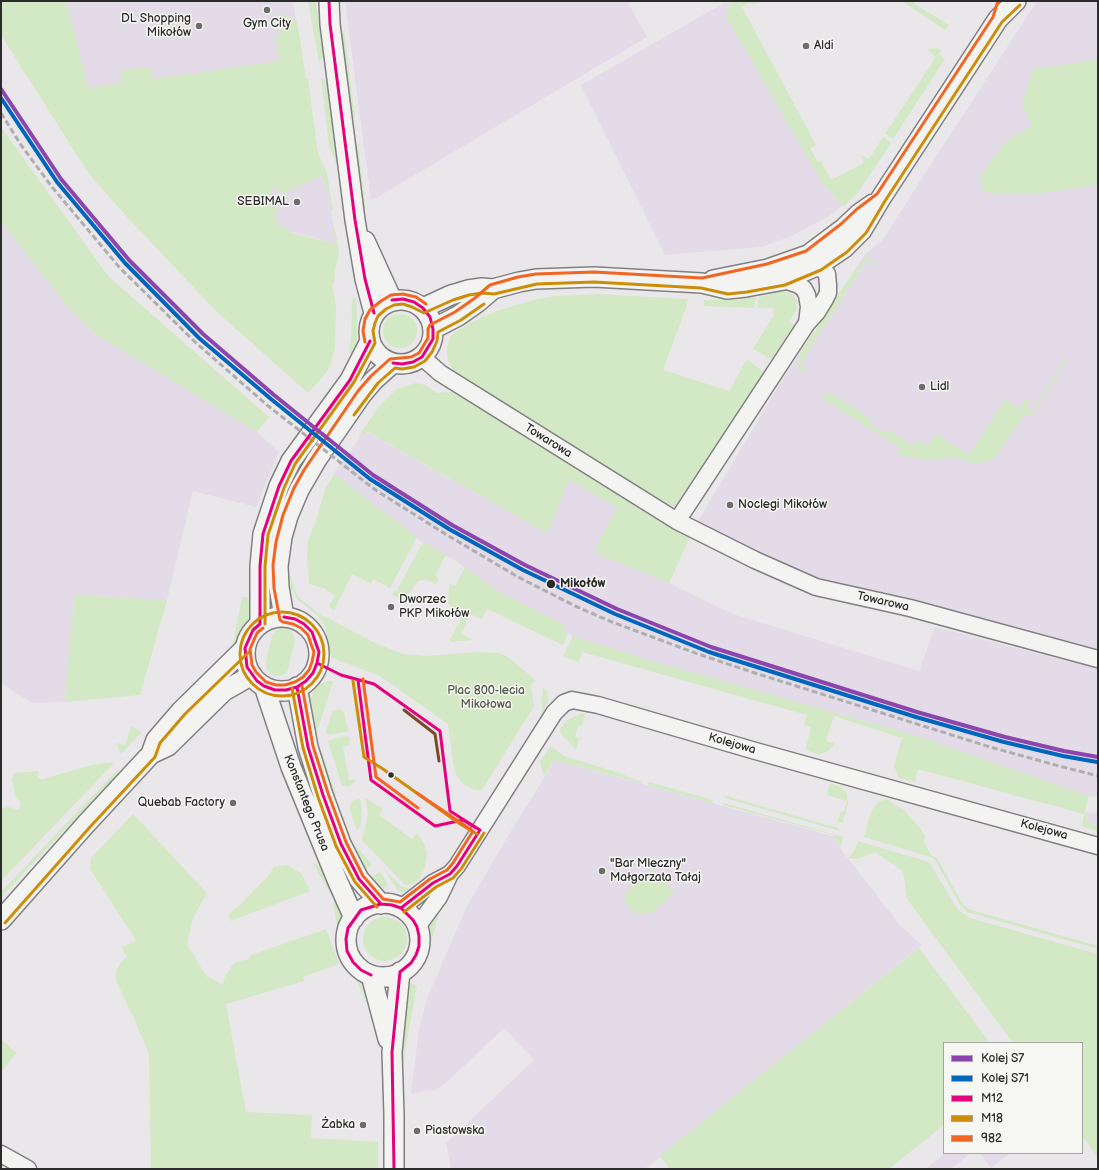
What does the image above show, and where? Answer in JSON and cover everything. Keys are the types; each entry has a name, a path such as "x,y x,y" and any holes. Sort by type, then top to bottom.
{"street":[{"path":"321,1 330,24"},
{"path":"329,1 330,24 355,220 365,279 374,313"},
{"path":"998,19 1003,1"},
{"path":"702,283 814,260 844,248 854,240 862,230 880,198 998,19 1016,1"},
{"path":"355,220 392,300"},
{"path":"423,308 451,295 468,290 482,288 493,289 536,279 594,276 702,283 727,289 746,288 784,280 814,260"},
{"path":"677,521 807,323 817,312 828,293 827,274 814,260"},
{"path":"784,280 799,285 804,289 807,295 809,307 807,323"},
{"path":"433,329 458,316 493,289"},
{"path":"392,300 414,302 423,308 430,317 433,329 433,339 422,357 412,362 402,364 392,363 382,359 374,351 368,331 370,321 374,313 383,305 392,300"},
{"path":"260,624 260,566 263,534 279,486 291,461 350,380 370,341"},
{"name":"Towarowa","path":"422,357 440,373 677,521 755,560 816,587 910,608 1098,659"},
{"path":"284,617 279,587 279,558 282,537 288,516 299,490 311,468 362,394 392,363"},
{"path":"276,617 284,617 295,619 304,624 312,632 319,652 313,673 306,681 297,687 286,690 275,690 258,680 247,667 245,657 246,648 248,639 253,630 260,624 276,617"},
{"path":"151,754 156,740 181,711 246,648"},
{"path":"1,920 86,824 151,754 168,746 224,691 258,680"},
{"name":"Konstantego Prusa","path":"258,680 291,767 354,918"},
{"name":"Konstantego Prusa","path":"297,687 308,747 340,844 359,879 381,904"},
{"name":"Kolejowa","path":"417,927 439,898 450,874 457,866 554,713 564,703 572,700 605,707 752,750 1098,846"},
{"name":"Kolejowa","path":"401,908 433,883 450,874"},
{"path":"381,904 401,908 413,920 417,927 419,946 411,963 400,972 391,976 381,977 371,975 361,970 353,962 347,951 346,939 348,928 361,910 381,904"},
{"path":"394,1169 392,1052 400,972"},
{"path":"371,975 392,1052"},
{"path":"1,1154 28,1169"}],"shaded area":[{"name":"DL Shopping Mikołów","path":"58,1 293,1 303,59 87,90"},
{"path":"345,1 627,1 647,37 371,201"},
{"path":"1037,1 1098,1 1098,665 829,590 694,528 781,382 866,253 882,241"},
{"path":"731,2 725,17 727,18 823,184 842,205 831,215 792,236 762,247 665,255 581,85 724,3"},
{"path":"322,176 329,196 336,244 281,229 274,213 278,211 269,191 278,187 282,194"},
{"path":"1,221 64,302 95,334 257,432 279,452 256,507 193,491 167,600 74,595 65,702 32,703 1,683"},
{"path":"365,431 547,533 569,479 617,507 594,552 669,583 733,614 919,671 935,627 1098,669 1098,797 1089,796 920,737 649,660 573,636 562,630 564,625 498,591 456,561 419,540 333,474"},
{"path":"555,760 833,836 840,848 900,925 922,945 645,1169 451,1169 446,1143 534,1060 504,1028 446,1083 434,1091 429,1090 411,1094 419,1029 428,996 467,906"},
{"path":"1085,812 1098,813 1098,826 1090,824"},
{"path":"944,1154 970,1154 951,1169 925,1169"},
{"path":"981,1154 1010,1154 991,1168"}],"green space":[{"path":"1,1 65,1 73,25 88,88 122,82 120,71 151,67 153,79 279,61 276,36 280,35 280,13 297,21 306,79 308,79 318,153 327,173 333,211 331,211 329,196 322,176 282,194 278,187 269,191 278,211 274,213 281,229 286,226 289,232 335,244 333,228 335,228 339,254 334,283 332,284 336,306 335,347 331,363 326,373 308,393 216,311 128,218 89,174 1,35"},
{"path":"308,1 315,1 323,38 325,51 324,56 319,62"},
{"path":"762,1 753,5 750,2 742,7 816,145 810,148 818,162 821,161 831,180 864,163 861,155 869,159 883,137 891,143 858,192 844,207 823,184 727,18 725,17 731,2"},
{"path":"902,1 910,1 949,25 945,30"},
{"path":"344,30 355,119 350,115 340,36"},
{"path":"936,48 941,50 939,54 945,59 893,139 885,134 936,57 928,51 928,49"},
{"path":"1098,60 1098,185 1036,194 983,192 980,177 1004,143 1032,126 1022,106 1033,69"},
{"path":"321,78 328,84 339,165 337,165 329,146"},
{"path":"1,127 108,276 269,417 257,432 95,334 64,302 1,221"},
{"path":"358,143 365,206 362,204 354,149"},
{"path":"866,256 879,265 878,266 867,260 800,364 807,369 805,372 800,371 797,366 800,353 859,264 860,265"},
{"path":"783,291 790,293 797,301 796,311 789,322 794,325 771,359 753,349 774,315 773,308 757,308 759,297"},
{"path":"598,294 688,299 663,370 729,391 747,359 763,372 763,379 674,507 613,476 460,377 452,368 448,360 447,347 451,336 456,331 480,318 497,311 537,299 555,296"},
{"path":"756,297 754,308 704,306 704,300 733,300"},
{"path":"356,298 357,341 353,357 349,352 352,302 353,299"},
{"path":"400,314 412,319 417,331 412,343 400,348 388,343 383,331 388,319"},
{"path":"1066,357 1068,359 1032,415 1024,415 994,459 975,464 954,457 930,460 897,455 901,448 823,399 825,394 831,393 872,420 870,424 885,433 888,430 913,446 917,440 928,446 936,434 969,455 1003,403 999,399 1002,398 1019,409 1026,399 1031,403 1027,409 1032,412"},
{"path":"416,383 425,385 437,393 451,392 459,395 691,535 669,583 594,552 617,507 569,480 547,533 366,431 361,437 359,436 377,409 397,389"},
{"path":"334,474 417,537 390,588 373,579 371,584 352,574 334,610 330,607 330,604 335,596 324,588 312,585 308,582 307,556 308,541 325,490"},
{"path":"423,542 446,555 435,575 439,578 436,584 427,580 418,581 404,600 392,595 394,591 396,592"},
{"path":"465,567 498,591 565,625 562,630 568,633 563,645 487,609 482,619 470,614 461,634 473,640 449,642 460,621 459,615 448,604 449,583 455,586"},
{"name":"Plac 800-lecia Mikołowa","path":"287,575 290,575 298,597 322,616 377,644 402,654 426,656 477,652 499,653 508,657 533,678 535,681 531,685 534,706 482,790 475,790 463,784 456,774 448,724 380,676 332,657 323,623 317,615 297,599 289,585"},
{"path":"74,595 167,600 140,695 65,702"},
{"path":"242,597 247,597 253,605 252,615 249,623 232,649"},
{"path":"281,628 287,628 292,632 295,638 294,645 286,673 280,676 274,676 267,670 266,662 272,636"},
{"path":"573,636 649,660 920,737 1089,796 1085,812 1090,824 1098,826 1098,831 1082,827 1084,814 918,769 915,782 899,778 894,766 902,738 834,716 826,741 834,743 833,746 828,751 819,755 806,748 811,727 804,725 807,715 582,652 579,662 576,661 563,656"},
{"path":"329,681 333,682 316,738 309,708 310,700 313,692 319,684"},
{"path":"543,687 547,691 548,700 541,717"},
{"path":"341,709 344,712 348,730 346,732 328,735 326,731 332,711"},
{"path":"579,714 585,714 582,726 578,725 575,737 579,738 576,750 561,734 560,729 566,721"},
{"path":"131,726 142,732 121,754 116,743 125,745"},
{"path":"347,736 349,737 350,745 343,747 349,780 356,779 352,785 348,787 342,785 328,742 332,739"},
{"path":"551,746 564,756 642,781 641,783 555,760 544,776 540,762"},
{"path":"317,748 321,749 336,796 334,797"},
{"path":"112,762 113,764 1,881 1,809 8,807 18,810 21,804 15,795 12,778 14,777 13,773 38,771 38,778 43,779 92,765"},
{"path":"117,770 118,774 1,897 1,892"},
{"path":"649,782 713,800 712,803 648,785"},
{"path":"830,783 841,787 847,794 848,804 842,823 837,823 841,811 844,812 847,801 827,795"},
{"path":"726,796 838,828 840,831 725,798"},
{"path":"364,797 383,809 379,815 412,839 417,833 423,842 427,852 425,867 420,878 413,884 404,884 362,840 368,815"},
{"path":"359,798 362,817 360,827 357,831 349,808 353,801"},
{"path":"886,799 904,810 919,827 925,836 924,842 931,855 937,858 961,901 966,907 971,910 1098,946 1098,949 967,912 960,905 935,860 930,857 864,837 871,812 878,802"},
{"path":"724,803 843,837 840,848 833,835 723,805"},
{"path":"133,814 207,893 193,918 187,944 206,976 223,985 225,976 234,963 249,959 251,955 326,929 339,964 303,977 304,981 226,1004 246,1112 312,1115 311,1138 378,1142 378,1169 151,1169 149,1054 117,983 116,976 117,969 121,962 127,957 122,947 136,940 90,869 91,858"},
{"path":"343,816 353,843 371,863 371,866 362,871 340,817"},
{"path":"858,841 929,862 958,910 970,918 1098,954 1098,1157 1083,1137 1083,1042 1012,1042 907,899 903,871 875,852 857,859 848,858 854,851"},
{"path":"312,862 320,867 332,890 328,889"},
{"path":"287,865 301,873 310,891 230,921 229,914 269,875 274,867"},
{"path":"385,870 401,886 414,889 401,893"},
{"path":"654,870 674,892 649,914 638,914 629,908 626,902 628,890"},
{"path":"380,872 387,884 385,888 380,890 368,879"},
{"path":"337,899 345,916 340,941 333,903"},
{"path":"436,910 439,915 430,945 431,920"},
{"path":"381,917 389,917 401,923 407,935 407,943 401,955 389,961 381,961 369,955 363,943 363,935 369,923"},
{"path":"919,948 989,1042 943,1042 943,1126 889,1169 670,1169 660,1156"},
{"path":"349,966 365,980 374,1003 369,1007"},
{"path":"407,982 417,986 403,1062 402,1046"},
{"path":"1,1039 16,1053 1,1073"}],"railway":[{"path":"1,113 21,145 52,187 120,268 195,342 267,405 365,482 447,535 518,577 575,606 612,622 698,654 990,747 1098,776"}],"rail line":[{"name":"S7","path":"1,89 61,179 129,260 203,334 274,395 373,475 452,525 525,565 617,609 711,647 917,712 1005,737 1064,751 1098,757"},
{"name":"S71","path":"1,98 57,182 125,263 199,338 271,399 370,479 449,529 523,570 615,614 709,652 916,717 1004,742 1063,756 1097,762"}],"transit line":[{"name":"M12","path":"329,1 330,24 355,220 365,279 374,313"},
{"name":"982","path":"263,628 257,633 250,649 252,665 256,672 266,682 276,685 285,685 295,682 303,677 309,670 314,652 308,635 301,628 280,620 274,588 273,565 276,542 283,515 294,488 304,470 358,391 371,376 390,359 411,357 419,353 428,338 428,329 430,325 455,312 490,285 518,277 536,274 594,272 702,278 767,264 806,251 877,194 993,17 998,1"},
{"name":"M18","path":"265,624 265,566 268,535 284,488 295,464 354,382 375,343 373,331 378,316 386,309 394,305 403,304 424,313 453,300 469,295 482,293 494,294 537,284 594,282 701,288 728,294 785,285 821,270 847,252 866,233 885,201 1002,22 1020,5"},
{"name":"982","path":"365,342 363,331 365,319 370,310 381,301 391,295 403,294 416,297 426,304"},
{"name":"M12","path":"392,300 403,299 414,302 423,308 430,317 433,329 433,339 422,357 413,362 402,364 393,363"},
{"name":"M18","path":"354,415 378,383 395,368 402,369 414,367 425,361 432,352 437,341 438,332 461,320 484,304"},
{"name":"M12","path":"260,624 260,566 263,534 279,486 291,461 350,380 370,341"},
{"name":"M18","path":"282,612 290,613 305,619 317,631 323,646 324,654 323,662 317,677 305,689 290,695 282,696 274,695 259,689 247,677 241,662 240,654 241,646 247,631 259,619 274,613 282,612"},
{"name":"M12","path":"260,624 253,630 245,648 247,667 257,681 264,686 275,690 286,690 297,687 306,681 313,673 319,652 312,632 304,624 295,619 284,617"},
{"name":"M18","path":"5,923 90,827 155,757 160,743 185,714 249,652"},
{"name":"M12","path":"317,663 341,675 374,684 440,731 450,811 480,830"},
{"name":"982","path":"363,679 376,777 418,808"},
{"name":"M12","path":"358,680 371,780 435,826 463,820 476,828"},
{"name":"M18","path":"353,681 364,757 460,824 477,834"},
{"name":"982","path":"302,686 313,746 346,842 363,876 383,899 400,902 430,879 447,870 473,831 417,793"},
{"name":"M12","path":"297,687 308,747 323,795 341,844 359,879 381,904"},
{"name":"M18","path":"292,688 303,748 318,797 336,846 355,882 377,907"},
{"path":"404,710 435,734 439,761"},
{"name":"M12","path":"401,908 433,883 450,874 457,866 480,830"},
{"name":"M18","path":"404,912 436,887 453,878 461,869 484,833"},
{"name":"M12","path":"371,975 361,970 353,962 347,951 346,939 348,928 361,910 381,904 401,908 413,920 417,927 419,946 416,955 411,963 400,972"},
{"name":"M12","path":"394,1169 392,1052 400,972"}],"place":[{"name":"Gym City","path":"267,10"},
{"name":"DL Shopping Mikołów","path":"199,26"},
{"name":"Aldi","path":"806,46"},
{"name":"SEBIMAL","path":"297,202"},
{"name":"Lidl","path":"922,387"},
{"name":"Noclegi Mikołów","path":"730,505"},
{"name":"Mikołów","path":"551,584"},
{"name":"Dworzec PKP Mikołów","path":"391,607"},
{"name":"Quebab Factory","path":"233,803"},
{"name":"\"Bar Mleczny\" Małgorzata Tałaj","path":"602,871"},
{"name":"Żabka","path":"363,1125"},
{"name":"Piastowska","path":"417,1131"}]}
